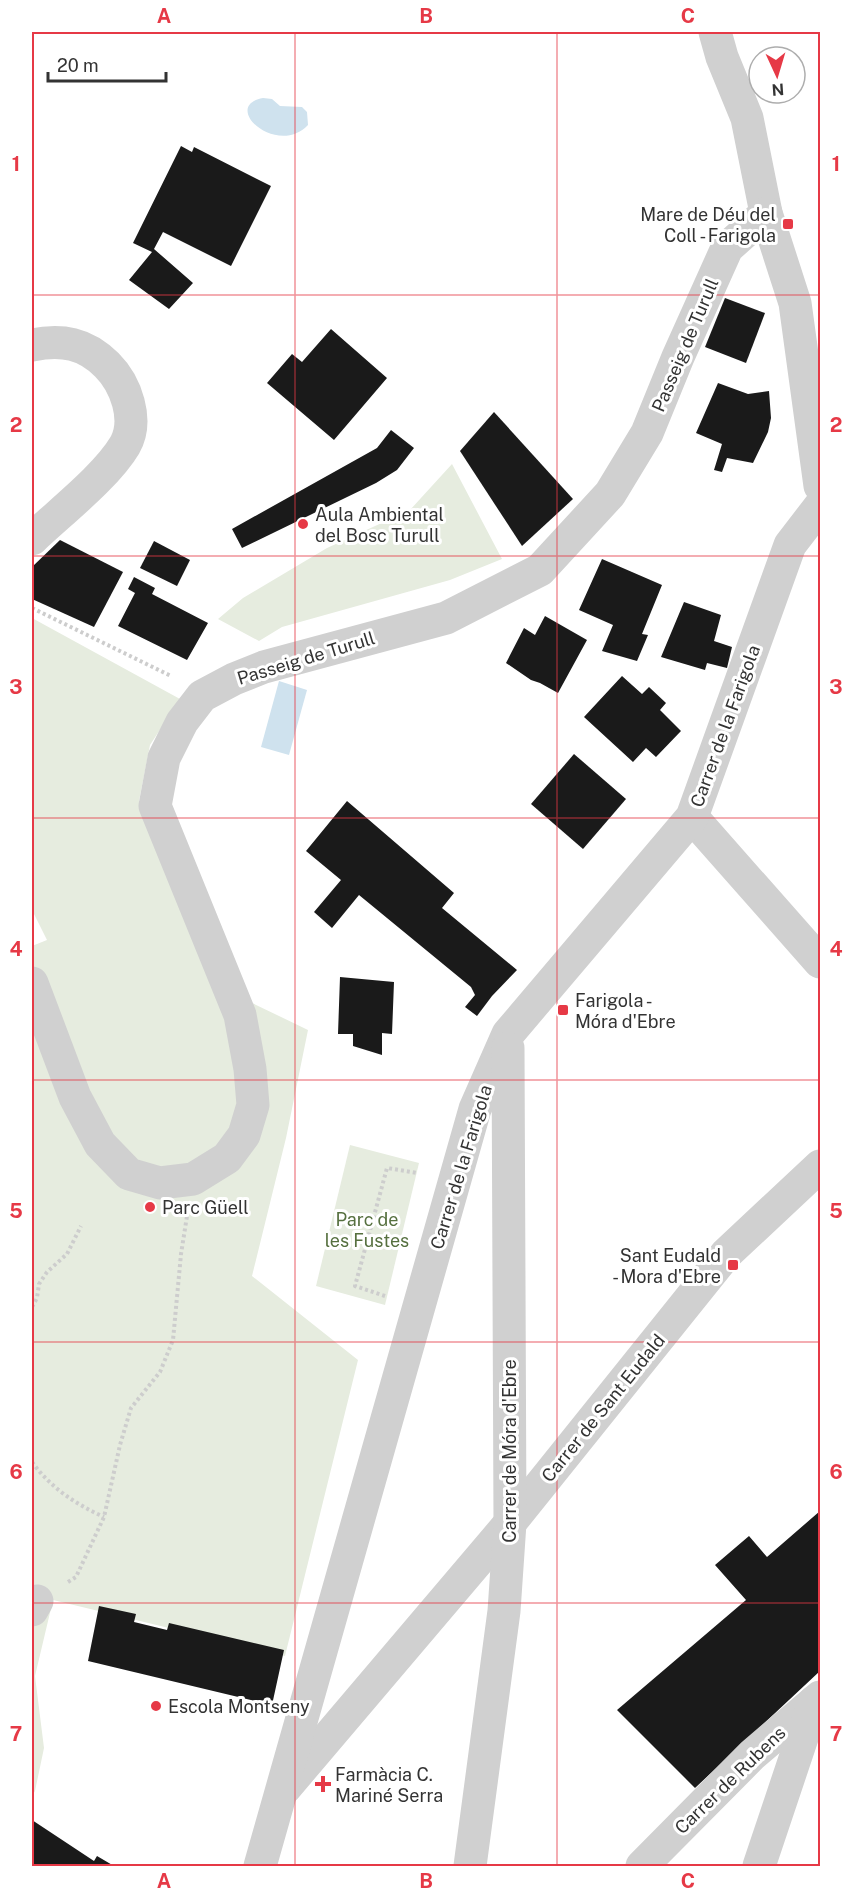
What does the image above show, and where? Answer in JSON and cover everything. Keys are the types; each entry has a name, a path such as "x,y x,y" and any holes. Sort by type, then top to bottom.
{"street":[{"path":"715,32 722,57 747,118 766,213 795,303 820,486"},
{"name":"Passeig de Turull","path":"32,983 75,1097 100,1144 129,1174 160,1183 193,1179 227,1158 243,1135 253,1106 250,1069 240,1015 155,806 164,758 182,722 202,696 234,679 264,667 446,618 540,570 610,494 647,433 727,248 766,213"},
{"path":"32,345 74,343 99,357 117,374 131,413 130,431 126,444 110,466 32,539"},
{"name":"Carrer de la Farigola","path":"260,1866 476,1108 508,1034 692,817 790,545 820,506"},
{"path":"692,817 820,962"},
{"name":"Carrer de Móra d'Ebre","path":"470,1866 504,1611 510,1523 508,1034"},
{"name":"Carrer de Sant Eudald","path":"278,1797 510,1523 726,1254 820,1166"},
{"path":"759,1866 818,1699"},
{"name":"Carrer de Rubens","path":"642,1866 753,1755 818,1699"}],"path":[{"path":"32,608 176,678"},
{"path":"374,1293 355,1287 387,1168 400,1170"},
{"path":"34,1605 76,1577 104,1517 131,1408 160,1372 172,1340 181,1254 193,1179"},
{"path":"32,1307 37,1298 39,1284 47,1272 67,1254 81,1226"},
{"path":"32,1462 43,1478 78,1505 104,1517"}],"green space":[{"path":"452,464 502,559 450,580 282,627 259,641 218,619 243,598 327,548 410,510"},
{"name":"Parc Güell","path":"32,618 180,699 150,745 139,801 217,986 308,1030 286,1138 252,1276 358,1360 285,1656 53,1600 35,1676 44,1748 32,1796 32,946 47,940 32,910"},
{"name":"Parc de les Fustes","path":"350,1145 419,1163 385,1305 316,1286"}],"water":[{"path":"263,98 272,99 280,106 302,107 307,112 308,125 295,134 282,136 258,127 250,119 248,110 251,103"},
{"path":"279,681 307,690 289,755 261,747"}],"building":[{"path":"181,146 192,152 194,147 271,186 231,266 163,232 154,249 193,283 169,309 129,280 152,252 133,243"},
{"path":"725,298 765,313 746,363 705,347"},
{"path":"331,329 387,378 334,440 267,383 292,354 302,362"},
{"path":"718,383 748,394 769,391 771,418 768,432 753,463 727,458 722,472 714,470 722,444 696,433"},
{"path":"494,412 573,499 522,546 460,451"},
{"path":"391,430 414,448 397,470 376,483 242,548 232,529 377,448"},
{"path":"60,540 123,572 94,627 32,599 32,567"},
{"path":"154,541 190,560 177,586 140,568"},
{"path":"602,559 662,585 642,634 648,635 637,661 602,651 613,625 579,610"},
{"path":"134,577 155,588 152,594 208,623 187,660 118,626 135,593 128,589"},
{"path":"684,602 721,615 714,641 732,647 727,668 707,663 705,670 661,657"},
{"path":"545,616 587,640 558,693 531,680 506,663 524,628 535,635"},
{"path":"622,676 642,694 649,687 666,703 660,710 681,731 656,757 646,748 633,762 584,717"},
{"path":"574,754 626,799 583,849 531,804"},
{"path":"347,801 454,893 442,908 517,970 492,996 477,1016 465,1007 475,995 471,987 359,895 332,928 314,912 341,880 306,851"},
{"path":"340,977 394,982 392,1034 382,1033 382,1055 353,1046 353,1034 338,1034"},
{"path":"820,1511 820,1671 695,1788 617,1710 746,1600 715,1565 749,1536 767,1557"},
{"path":"99,1606 136,1614 134,1622 167,1630 169,1623 284,1650 272,1705 88,1661"},
{"path":"32,1820 94,1861 97,1856 114,1866 32,1866"}],"place":[{"name":"Mare de Déu del Coll - Farigola","path":"788,224"},
{"name":"Aula Ambiental del Bosc Turull","path":"303,524"},
{"name":"Farigola - Móra d'Ebre","path":"563,1010"},
{"name":"Parc Güell","path":"150,1207"},
{"name":"Sant Eudald - Mora d'Ebre","path":"733,1265"},
{"name":"Escola Montseny","path":"156,1706"},
{"name":"Farmàcia C. Mariné Serra","path":"323,1784"}]}
